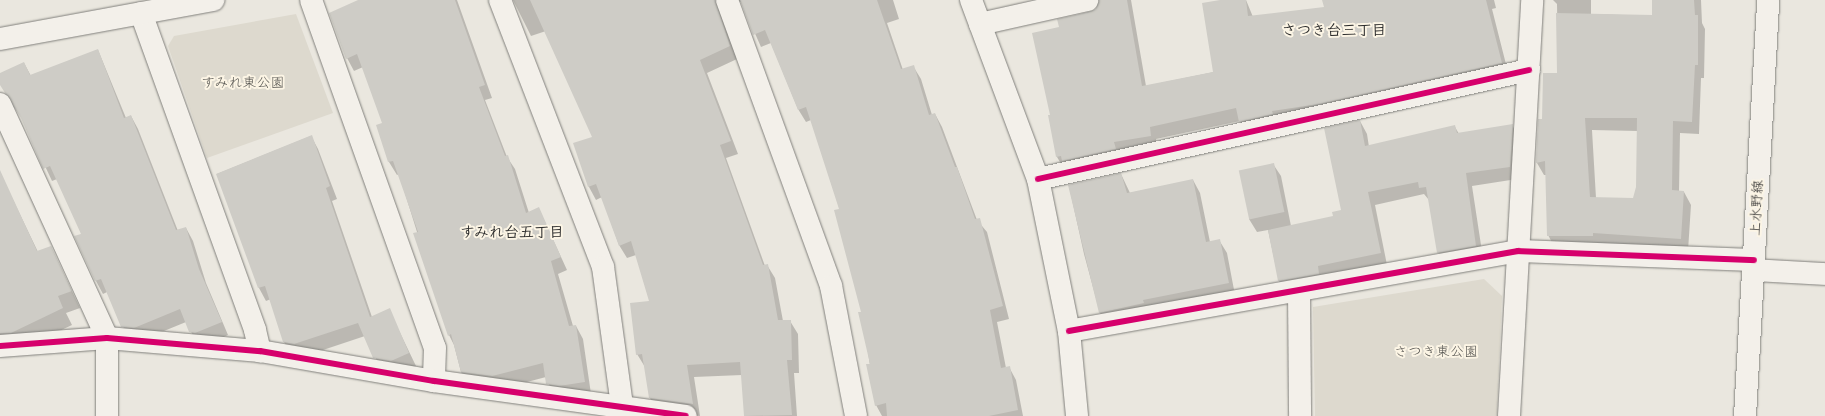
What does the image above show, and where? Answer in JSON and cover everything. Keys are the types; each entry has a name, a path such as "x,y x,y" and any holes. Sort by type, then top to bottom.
{"street":[{"path":"0,39 213,0"},
{"path":"311,0 435,348 434,381"},
{"path":"500,0 602,266 622,406"},
{"path":"727,0 831,286 856,416"},
{"path":"971,0 1038,179 1069,331 1078,416"},
{"path":"980,24 1087,0"},
{"path":"1510,416 1532,0"},
{"name":"上水野線","path":"1746,416 1768,0"},
{"path":"141,13 255,330 260,351"},
{"path":"1038,179 1529,70"},
{"path":"0,104 107,338 107,416"},
{"path":"1069,331 1299,292 1518,251 1754,265 1825,274"},
{"path":"1299,292 1300,416"},
{"path":"0,346 107,338 260,351 434,381 686,416"}],"shaded area":[{"name":"すみれ東公園","path":"296,14 333,113 207,158 168,46 174,36"},
{"name":"さつき東公園","path":"1484,279 1502,296 1497,416 1315,416 1313,307"}],"building":[{"path":"358,0 455,0 485,85 479,87 505,156 508,155 526,213 539,207 561,257 551,261 569,326 576,325 585,382 559,386 546,384 543,363 492,376 461,372 451,334 448,336 413,233 418,232 393,161 388,162 376,125 382,123 357,54 346,59 329,13"},
{"path":"530,0 715,0 730,46 700,60 731,141 720,145 763,265 768,264 778,320 791,320 792,360 787,360 792,415 744,416 740,362 687,365 693,404 649,398 642,354 636,355 630,303 649,301 631,241 619,246 596,184 588,187 573,143 592,137"},
{"path":"740,0 877,0 901,69 914,65 929,115 935,113 955,167 957,167 975,219 980,218 1003,306 990,310 1001,368 1010,366 1018,410 989,416 887,416 886,403 875,406 866,364 870,364 858,312 861,312 834,210 839,209 806,107 798,110 765,30 753,35"},
{"path":"1099,0 1127,0 1142,86 1213,72 1202,3 1220,0 1246,0 1248,16 1324,7 1322,0 1486,0 1502,63 1319,104 1272,111 1273,114 1239,122 1236,108 1150,127 1151,136 1114,142 1116,149 1062,161 1061,156 1056,157 1048,115 1050,115 1032,33 1059,27 1057,19 1090,12 1096,9"},
{"path":"1652,0 1694,0 1695,15 1698,15 1698,65 1695,65 1692,122 1673,121 1672,190 1684,191 1681,239 1593,233 1593,236 1547,236 1545,161 1536,163 1538,119 1542,119 1543,73 1557,73 1556,13 1652,15","holes":["1585,118 1637,118 1636,187 1633,198 1590,197"]},
{"path":"98,49 124,118 131,115 176,230 186,227 199,269 222,322 195,333 189,332 180,309 134,328 121,327 101,279 95,281 74,236 81,234 50,166 43,169 21,118 0,85 0,73 24,62 30,75"},
{"path":"1360,120 1365,146 1455,125 1457,133 1513,124 1510,167 1466,173 1476,246 1437,253 1426,187 1419,188 1418,182 1368,192 1381,253 1318,266 1319,274 1278,281 1268,230 1333,216 1332,212 1341,210 1324,128"},
{"path":"312,135 330,186 326,188 370,317 390,308 409,353 391,361 373,358 358,323 294,344 283,342 265,286 258,288 216,174"},
{"path":"1274,163 1284,212 1249,219 1239,170"},
{"path":"0,170 37,251 51,246 72,291 58,296 63,308 11,333 0,333"},
{"path":"1121,173 1127,193 1193,179 1206,242 1220,239 1229,283 1143,300 1144,303 1099,313 1068,185"}],"cycle path":[{"path":"1038,179 1529,70"},
{"path":"1069,331 1518,251 1754,260"},
{"path":"0,346 107,338 260,351 434,381 686,416"}],"district":[{"name":"さつき台三丁目","path":"1334,31"},
{"name":"すみれ台五丁目","path":"512,233"}]}
